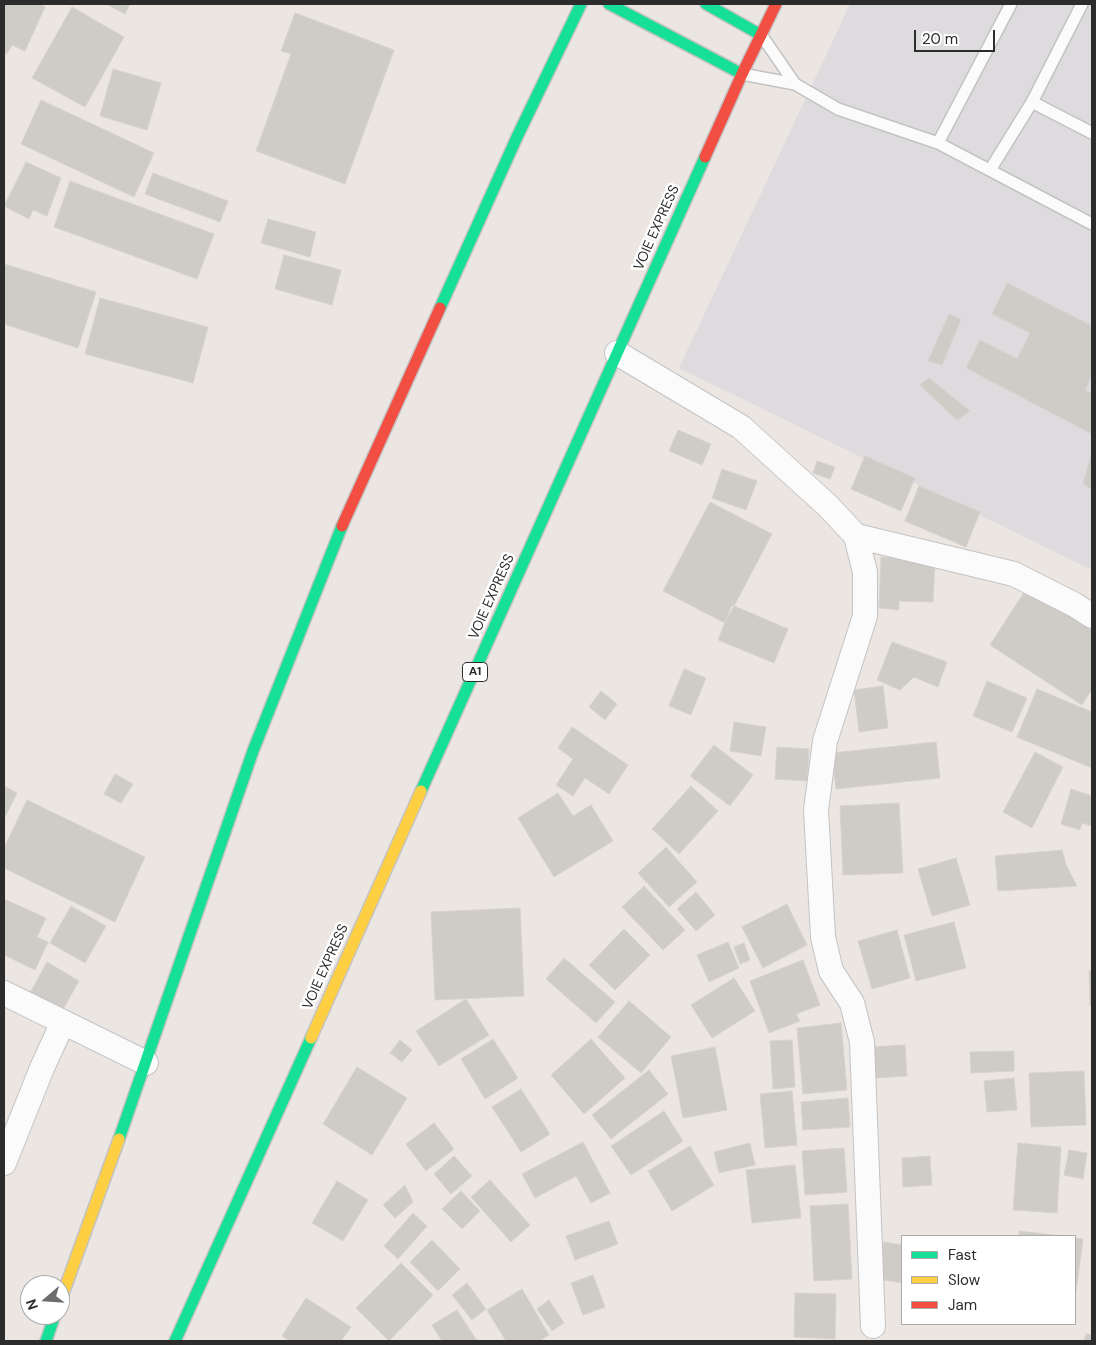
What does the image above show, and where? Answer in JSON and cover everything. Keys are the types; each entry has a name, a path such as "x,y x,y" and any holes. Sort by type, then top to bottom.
{"main road":[{"path":"70,1275 146,1063 253,751 348,510 517,137 581,4"},
{"path":"610,4 742,74"},
{"path":"706,4 761,35"},
{"name":"VOIE EXPRESS","path":"174,1341 742,74 776,4"},
{"path":"46,1341 52,1325"}],"street":[{"path":"617,353 741,427 828,506 856,536 865,572 865,616 826,741 816,810 822,937 831,971 852,1003 862,1042 873,1326"},
{"path":"856,536 1014,574 1075,605 1092,616"},
{"path":"4,993 146,1063"},
{"path":"4,1163 42,1068 63,1022"}],"lane":[{"path":"938,143 1011,4"},
{"path":"990,170 1032,102 1082,4"},
{"path":"761,35 795,84"},
{"path":"742,74 795,84 838,109 938,143 1092,224"},
{"path":"1032,102 1092,133"}],"shaded area":[{"path":"850,4 1092,4 1092,570 679,368"}],"building":[{"path":"4,4 41,4 45,7 25,51 12,45 7,54 4,52"},
{"path":"106,4 130,4 125,14"},
{"path":"72,7 124,37 85,107 32,78"},
{"path":"295,13 394,50 345,184 256,151 291,54 281,51"},
{"path":"113,69 161,83 147,130 100,116"},
{"path":"41,100 154,153 134,197 21,144"},
{"path":"26,162 61,178 47,216 33,210 29,219 4,206"},
{"path":"153,173 228,201 220,222 145,194"},
{"path":"70,181 214,234 197,279 54,227"},
{"path":"268,219 316,232 310,257 261,243"},
{"path":"284,255 341,270 332,305 275,289"},
{"path":"4,264 96,292 78,348 4,324"},
{"path":"1007,283 1092,326 1092,375 1085,390 1092,394 1092,434 966,368 980,340 1017,359 1030,333 992,314"},
{"path":"100,298 208,327 193,383 85,354"},
{"path":"949,314 961,319 942,365 928,361"},
{"path":"929,378 970,411 957,420 920,385"},
{"path":"678,430 711,444 702,465 669,451"},
{"path":"1092,452 1092,489 1083,484"},
{"path":"865,456 915,478 901,511 851,489"},
{"path":"817,461 835,467 830,479 813,473"},
{"path":"722,469 757,481 746,510 712,498"},
{"path":"919,486 980,512 966,547 905,521"},
{"path":"710,502 772,534 725,623 663,591"},
{"path":"881,557 935,560 933,602 899,601 899,610 879,608"},
{"path":"1032,580 1092,619 1092,689 1082,705 990,645"},
{"path":"732,605 788,629 774,663 718,640"},
{"path":"892,642 947,662 938,687 914,677 900,690 877,680"},
{"path":"684,669 706,678 691,715 669,706"},
{"path":"987,681 1027,698 1012,732 973,716"},
{"path":"883,686 888,728 859,732 854,690"},
{"path":"1037,689 1092,712 1092,768 1017,737"},
{"path":"601,691 617,704 605,720 589,707"},
{"path":"734,722 766,727 761,756 730,751"},
{"path":"572,727 628,765 609,794 585,778 573,796 556,785 573,759 558,748"},
{"path":"936,742 940,778 836,789 832,753"},
{"path":"714,745 753,775 730,806 690,776"},
{"path":"777,747 809,749 807,781 775,779"},
{"path":"1035,752 1063,767 1032,828 1003,812"},
{"path":"115,774 133,784 121,803 104,794"},
{"path":"4,786 17,793 4,819"},
{"path":"691,786 718,811 679,854 652,829"},
{"path":"1071,789 1092,796 1092,826 1082,823 1080,830 1061,824"},
{"path":"558,793 573,816 591,805 613,841 554,877 518,818"},
{"path":"27,800 145,857 115,922 4,868 4,848"},
{"path":"899,803 903,873 843,875 840,806"},
{"path":"666,847 697,882 669,907 638,873"},
{"path":"1062,850 1066,865 1077,886 998,891 995,856"},
{"path":"956,858 970,905 932,916 918,869"},
{"path":"644,886 685,930 663,950 622,907"},
{"path":"696,892 715,915 696,931 677,909"},
{"path":"4,899 46,918 37,937 48,942 35,970 4,955"},
{"path":"787,904 807,945 763,968 742,927"},
{"path":"71,906 106,926 85,963 50,943"},
{"path":"520,908 524,996 435,1000 431,912"},
{"path":"954,922 966,968 916,981 904,935"},
{"path":"624,929 650,955 615,990 589,965"},
{"path":"897,930 910,978 872,989 858,941"},
{"path":"728,942 739,968 709,982 697,955"},
{"path":"744,943 750,960 740,964 734,947"},
{"path":"564,958 615,1002 596,1023 546,979"},
{"path":"803,960 820,1005 796,1014 800,1021 769,1033 750,981"},
{"path":"47,962 79,981 62,1011 30,993"},
{"path":"1092,970 1092,1006 1090,1006 1089,971"},
{"path":"734,978 755,1011 712,1038 691,1005"},
{"path":"466,999 489,1035 439,1066 416,1031"},
{"path":"629,1001 671,1037 641,1073 598,1037"},
{"path":"841,1023 847,1090 803,1094 797,1028"},
{"path":"493,1039 518,1078 485,1099 461,1059"},
{"path":"591,1039 625,1078 584,1114 551,1075"},
{"path":"400,1040 412,1050 402,1062 390,1053"},
{"path":"792,1040 795,1087 773,1089 770,1041"},
{"path":"905,1045 907,1076 875,1078 872,1047"},
{"path":"715,1047 727,1110 683,1118 671,1056"},
{"path":"1014,1051 1014,1071 971,1073 970,1052"},
{"path":"357,1067 407,1098 372,1155 323,1124"},
{"path":"649,1070 668,1094 611,1139 592,1115"},
{"path":"1084,1071 1086,1125 1031,1127 1029,1073"},
{"path":"1014,1078 1017,1110 987,1112 984,1081"},
{"path":"521,1089 550,1134 521,1152 492,1107"},
{"path":"792,1091 797,1145 765,1148 760,1094"},
{"path":"848,1098 850,1127 803,1130 801,1102"},
{"path":"664,1111 683,1141 631,1175 611,1146"},
{"path":"434,1123 454,1149 426,1171 406,1144"},
{"path":"583,1142 610,1193 591,1203 576,1176 535,1198 522,1174"},
{"path":"750,1143 755,1165 719,1173 714,1152"},
{"path":"1018,1143 1061,1147 1057,1213 1013,1210"},
{"path":"690,1146 714,1185 672,1211 648,1171"},
{"path":"844,1148 847,1192 805,1195 802,1151"},
{"path":"1069,1150 1087,1153 1083,1179 1064,1175"},
{"path":"454,1156 472,1176 451,1194 434,1174"},
{"path":"930,1156 932,1185 903,1187 902,1158"},
{"path":"795,1165 801,1218 752,1223 746,1170"},
{"path":"490,1180 530,1225 511,1242 471,1197"},
{"path":"337,1181 368,1200 343,1241 312,1223"},
{"path":"405,1185 413,1202 395,1218 383,1205"},
{"path":"461,1191 480,1211 462,1229 442,1209"},
{"path":"848,1204 852,1279 814,1281 810,1206"},
{"path":"413,1213 427,1226 398,1259 384,1246"},
{"path":"609,1221 618,1244 575,1260 566,1236"},
{"path":"1019,1231 1053,1235 1019,1235"},
{"path":"1076,1238 1083,1239 1076,1292"},
{"path":"432,1240 460,1269 438,1291 410,1262"},
{"path":"884,1242 901,1245 901,1283 878,1279"},
{"path":"401,1263 433,1295 389,1341 356,1308"},
{"path":"593,1275 605,1307 583,1315 571,1283"},
{"path":"467,1283 486,1309 472,1320 452,1295"},
{"path":"522,1289 549,1335 539,1341 506,1341 487,1310"},
{"path":"795,1293 836,1294 835,1339 794,1337"},
{"path":"306,1298 351,1327 341,1341 290,1341 282,1336"},
{"path":"549,1300 564,1323 552,1331 537,1309"},
{"path":"457,1310 477,1341 442,1341 432,1325"},
{"path":"1086,1334 1092,1335 1092,1341 1084,1341"}],"traffic: fast":[{"path":"440,308 517,137 581,4"},
{"path":"609,4 742,74"},
{"path":"706,4 761,35"},
{"path":"421,791 705,157"},
{"path":"119,1139 253,751 342,526"},
{"path":"175,1341 311,1038"},
{"path":"46,1341 52,1325"}],"traffic: slow":[{"path":"311,1038 421,791"},
{"path":"70,1275 119,1139"}],"traffic: jam":[{"path":"705,157 776,4"},
{"path":"342,526 440,308"}]}
